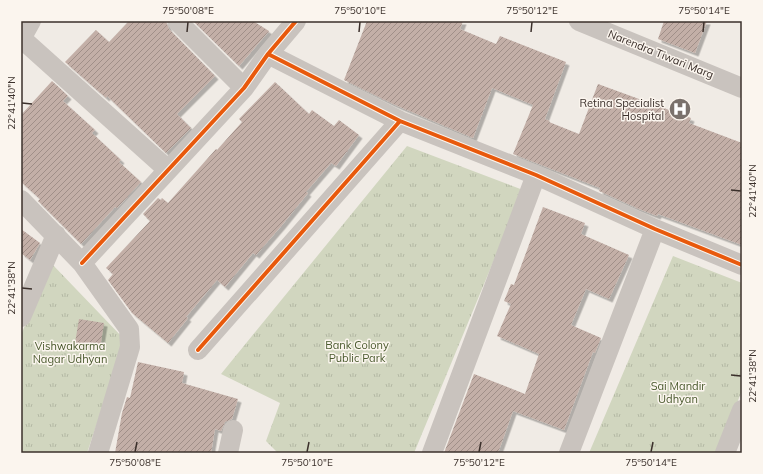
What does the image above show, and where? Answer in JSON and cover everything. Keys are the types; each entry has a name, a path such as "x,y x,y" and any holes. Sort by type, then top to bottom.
{"street":[{"path":"31,21 21,38 168,169"},
{"path":"177,21 244,88"},
{"name":"Narendra Tiwari Marg","path":"580,21 742,88"},
{"path":"82,263 244,88 289,23"},
{"path":"268,54 400,120 536,175 655,229 742,264"},
{"path":"198,350 400,120"},
{"path":"432,453 536,175"},
{"path":"21,200 82,263 129,329 130,347 98,453"},
{"path":"569,453 655,229"},
{"path":"21,317 56,235"},
{"path":"725,453 742,410"},
{"path":"228,453 233,430"}],"green space":[{"name":"Bank Colony Public Park","path":"407,146 523,190 414,453 278,453 266,441 280,403 221,374"},
{"name":"Sai Mandir Udhyan","path":"673,256 742,283 742,390 718,453 589,453"},
{"name":"Vishwakarma Nagar Udhyan","path":"51,263 125,340 87,453 21,453 21,335"}],"building":[{"path":"129,21 166,21 169,29 215,76 177,114 191,128 166,153 107,96 106,98 65,62 96,30 109,42"},
{"path":"193,21 253,21 269,31 239,66"},
{"path":"367,21 463,21 460,29 496,44 500,36 566,62 545,119 579,134 598,84 691,118 689,123 742,143 742,245 658,214 657,216 639,209 599,191 600,188 513,154 533,105 492,88 473,138 393,104 344,80"},
{"path":"664,21 707,21 695,53 658,39"},
{"path":"52,81 68,96 63,101 95,130 92,133 121,160 119,162 141,182 117,208 115,207 81,244 38,201 40,199 21,182 21,115"},
{"path":"275,82 309,114 312,110 334,126 339,120 359,135 336,166 331,163 306,192 308,193 282,225 256,255 253,253 225,287 217,280 186,317 188,318 168,343 132,313 108,280 113,274 106,268 150,221 143,214 158,198 161,200 162,198 168,203 242,122 239,119"},
{"path":"543,207 585,223 581,234 629,255 609,299 586,289 571,325 601,338 595,353 593,352 564,430 513,411 498,453 444,453 474,374 525,394 539,354 497,336 511,304 504,301 511,284 514,285"},
{"path":"21,229 40,243 30,260 21,253"},
{"path":"79,319 104,323 100,348 75,343"},
{"path":"138,362 184,372 182,383 238,399 232,419 225,422 221,431 215,429 211,453 115,453 122,413 127,397 130,398"}],"cycle path":[{"path":"82,263 244,88 268,54 296,21"},
{"path":"268,54 400,121 536,175 655,229 742,265"},
{"path":"198,350 400,121"}],"place":[{"name":"Retina Specialist Hospital","path":"680,109"}]}
